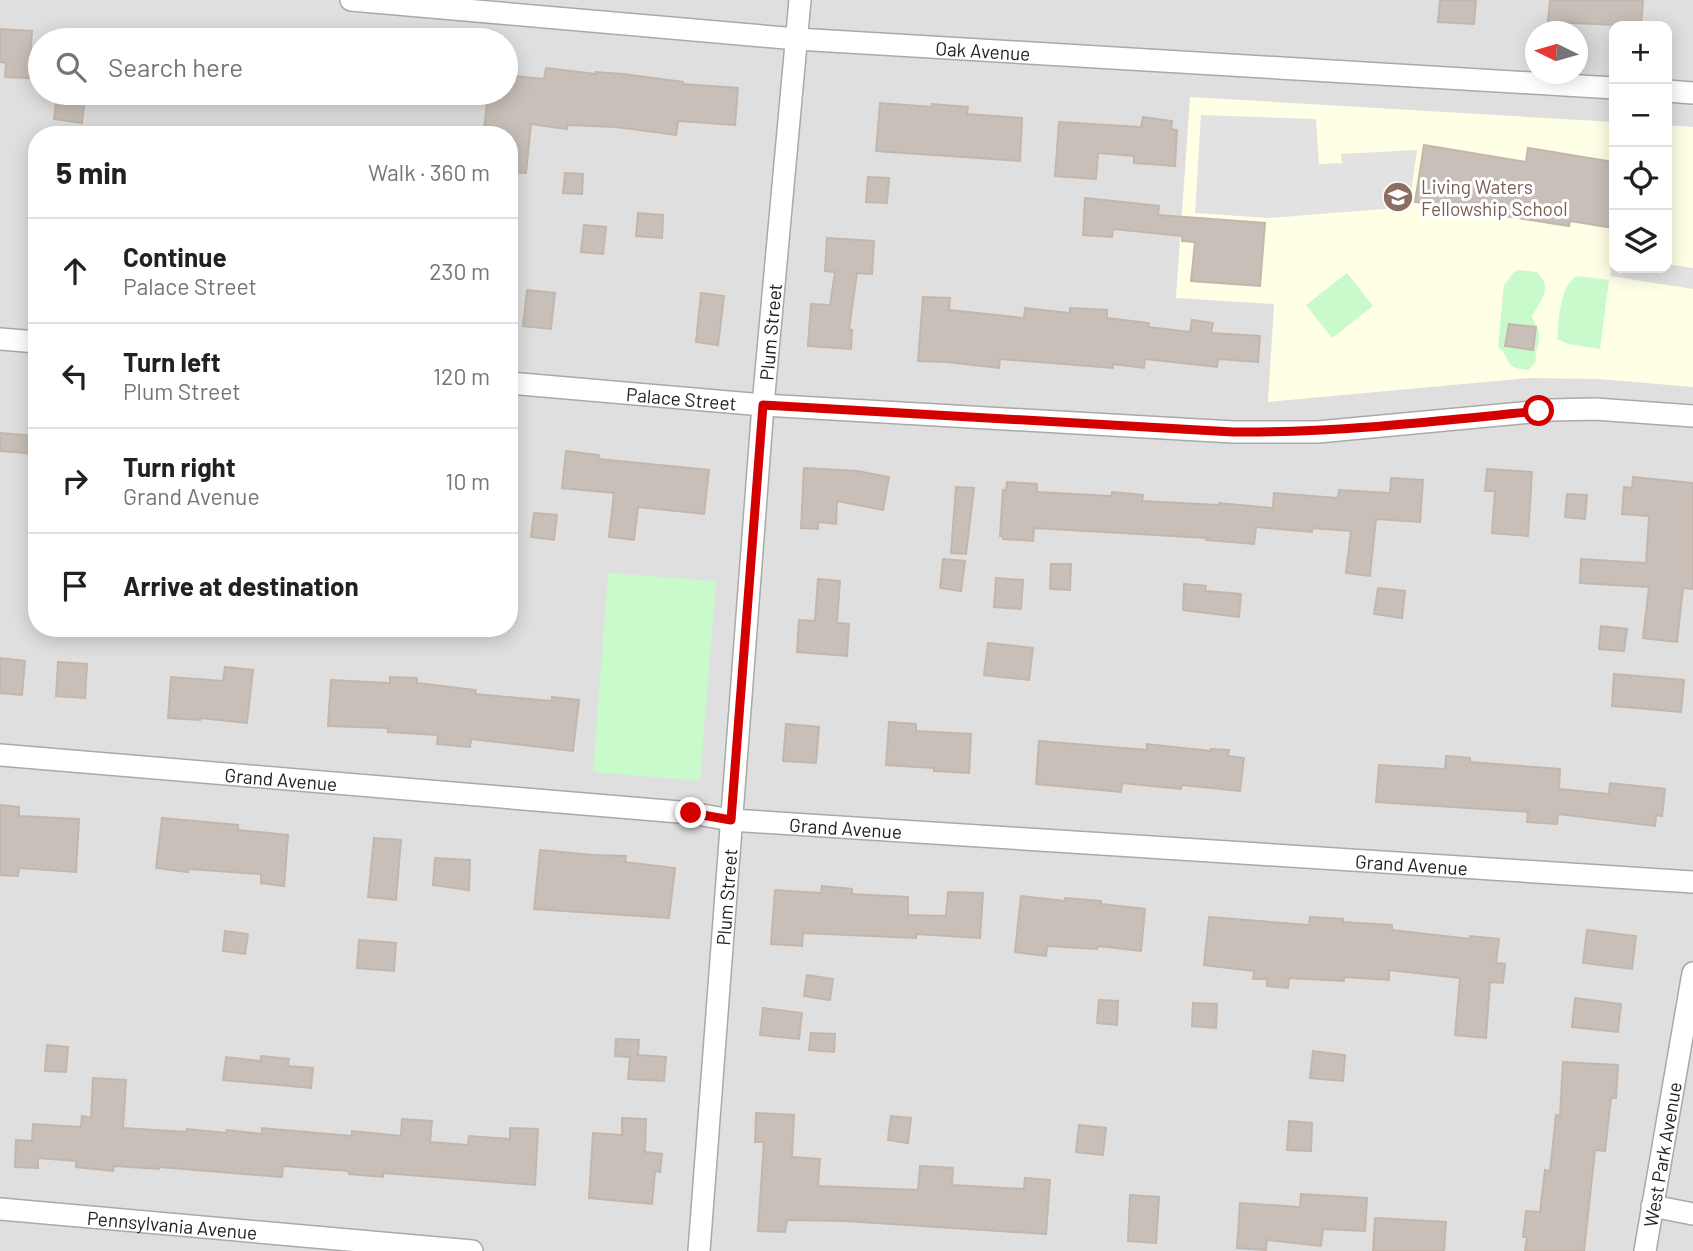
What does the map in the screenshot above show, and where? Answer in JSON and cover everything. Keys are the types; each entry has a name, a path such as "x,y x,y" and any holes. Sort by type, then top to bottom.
{"street":[{"name":"Oak Avenue","path":"351,0 797,39 1609,88"},
{"name":"Plum Street","path":"699,1251 763,405 800,0"},
{"path":"1672,91 1693,93"},
{"path":"0,339 28,341"},
{"name":"Palace Street","path":"518,384 763,405 1233,432 1318,432 1552,410 1595,409 1693,416"},
{"name":"Grand Avenue","path":"0,755 691,813 731,820 1693,882"},
{"name":"West Park Avenue","path":"1644,1251 1693,973"},
{"path":"1652,1206 1693,1214"},
{"name":"Pennsylvania Avenue","path":"0,1209 472,1251"}],"shaded area":[{"path":"0,0 1693,0 1693,1251 0,1251"},
{"name":"Living Waters Fellowship School","path":"1190,97 1609,122 1609,273 1672,273 1672,125 1693,127 1693,387 1599,379 1529,378 1268,402 1274,304 1176,298"},
{"path":"1201,115 1316,119 1319,164 1342,163 1341,154 1417,150 1409,207 1269,218 1195,213"},
{"path":"1672,265 1693,268 1693,289 1610,276 1610,273 1672,273"}],"green space":[{"path":"1514,272 1536,272 1545,284 1544,295 1532,317 1539,333 1539,341 1536,362 1528,370 1511,365 1498,347 1504,285"},
{"path":"1347,273 1373,306 1332,338 1306,305"},
{"path":"1577,276 1609,280 1600,349 1568,344 1557,339 1563,296 1566,288"},
{"path":"608,573 716,581 700,781 593,772"}],"building":[{"path":"1440,0 1476,0 1474,24 1438,22"},
{"path":"1550,0 1643,0 1641,21 1609,21 1609,25 1588,24 1588,21 1548,21"},
{"path":"0,29 28,31 28,78 5,77 6,63 0,62"},
{"path":"546,68 738,88 735,125 678,121 676,135 616,127 567,125 567,129 531,124 526,173 518,173 518,126 484,126 487,105 518,105 518,76 544,79"},
{"path":"880,103 968,107 967,114 1022,118 1020,161 876,151"},
{"path":"56,105 84,105 82,123 54,119"},
{"path":"1143,117 1172,121 1171,129 1177,130 1175,166 1134,163 1134,156 1098,153 1096,179 1055,176 1059,122 1141,127"},
{"path":"1424,145 1526,162 1528,148 1609,161 1609,227 1570,221 1569,226 1415,202"},
{"path":"565,173 583,174 582,194 563,193"},
{"path":"868,177 889,178 887,203 866,202"},
{"path":"1085,198 1159,206 1158,215 1265,223 1260,286 1191,281 1195,242 1182,241 1182,236 1113,229 1112,237 1083,235"},
{"path":"638,213 663,215 662,238 636,236"},
{"path":"584,225 606,227 603,254 581,252"},
{"path":"827,238 874,241 872,274 857,273 849,329 852,330 851,349 808,346 811,304 830,305 835,272 825,271"},
{"path":"527,290 555,293 551,329 523,326"},
{"path":"701,293 724,296 718,345 696,342"},
{"path":"923,297 950,298 949,310 1024,318 1025,308 1070,313 1070,308 1107,310 1107,318 1190,332 1192,320 1213,323 1211,333 1260,336 1258,362 1218,359 1217,367 1145,359 1144,368 1113,364 1113,368 1000,359 999,368 918,361"},
{"path":"1509,324 1536,327 1533,350 1505,346"},
{"path":"0,433 28,435 28,453 0,451"},
{"path":"566,451 599,455 598,459 709,470 704,514 638,507 634,540 609,537 614,493 562,488"},
{"path":"804,468 857,471 889,477 883,510 837,501 836,524 818,522 818,529 801,528"},
{"path":"1487,469 1532,472 1528,536 1492,533 1495,491 1485,491"},
{"path":"1633,477 1693,483 1693,589 1683,588 1677,642 1643,638 1649,587 1580,583 1581,559 1646,563 1649,516 1622,514 1624,487 1632,488"},
{"path":"1391,478 1423,480 1420,522 1376,519 1370,576 1346,573 1351,531 1312,528 1312,532 1256,527 1254,544 1206,540 1207,538 1034,528 1033,541 1003,539 1003,536 1000,536 1003,490 1006,490 1007,482 1037,484 1037,492 1112,496 1112,492 1143,495 1142,501 1219,503 1273,508 1274,493 1338,498 1339,490 1390,493"},
{"path":"956,487 974,488 966,554 951,553"},
{"path":"1567,494 1587,495 1585,519 1565,517"},
{"path":"534,513 557,515 554,540 531,537"},
{"path":"943,559 965,561 961,591 940,588"},
{"path":"1051,564 1071,564 1070,590 1050,589"},
{"path":"996,578 1023,580 1021,609 994,607"},
{"path":"818,579 840,581 837,623 849,624 847,656 797,652 799,620 815,621"},
{"path":"1184,584 1206,586 1205,591 1241,594 1239,617 1183,610"},
{"path":"1378,588 1405,591 1402,618 1374,614"},
{"path":"1601,626 1627,629 1624,651 1599,649"},
{"path":"988,643 1033,648 1029,680 984,675"},
{"path":"0,658 25,661 22,695 0,693"},
{"path":"58,662 87,664 85,698 56,696"},
{"path":"225,667 253,670 247,723 168,718 171,677 223,681"},
{"path":"1614,674 1684,680 1681,712 1612,706"},
{"path":"390,677 417,678 417,683 476,690 475,694 552,701 552,697 579,700 573,751 471,739 470,747 437,744 438,735 388,732 388,728 328,726 331,680 390,683"},
{"path":"889,722 916,724 916,731 971,734 969,773 886,765"},
{"path":"786,724 819,727 816,763 783,761"},
{"path":"1039,741 1147,750 1147,744 1211,751 1229,750 1228,756 1244,758 1240,791 1122,783 1121,792 1036,784"},
{"path":"1446,756 1470,758 1470,762 1560,769 1559,789 1609,794 1610,783 1665,789 1662,816 1656,815 1655,826 1558,814 1557,824 1527,822 1528,812 1376,802 1379,765 1445,769"},
{"path":"0,805 19,807 19,816 79,819 76,872 19,868 18,876 0,875"},
{"path":"162,818 238,825 238,830 288,835 284,886 261,883 261,874 188,869 188,872 156,868"},
{"path":"374,838 401,840 396,900 368,897"},
{"path":"540,850 626,856 625,862 675,868 669,918 534,909"},
{"path":"435,858 470,860 469,890 433,885"},
{"path":"822,886 852,889 852,894 908,897 908,915 946,916 948,892 983,893 980,938 916,934 916,938 803,933 802,946 771,944 775,890 821,893"},
{"path":"1021,896 1065,901 1065,898 1101,901 1101,904 1145,909 1141,951 1098,946 1097,949 1047,946 1046,956 1015,952"},
{"path":"1209,917 1309,925 1310,917 1343,919 1343,922 1392,925 1392,930 1470,939 1470,936 1499,939 1496,963 1505,964 1503,983 1490,982 1486,1038 1455,1035 1460,978 1389,970 1389,980 1289,978 1288,988 1267,986 1267,979 1253,979 1254,971 1204,965"},
{"path":"1587,930 1636,936 1632,969 1583,963"},
{"path":"225,931 248,934 245,954 223,951"},
{"path":"359,940 396,943 394,971 357,968"},
{"path":"807,975 833,979 830,1000 804,996"},
{"path":"1575,998 1621,1004 1618,1032 1572,1027"},
{"path":"1099,1000 1118,1001 1117,1025 1097,1023"},
{"path":"1193,1003 1217,1004 1216,1028 1192,1026"},
{"path":"763,1008 802,1013 799,1039 760,1035"},
{"path":"811,1033 835,1034 834,1052 809,1050"},
{"path":"616,1039 639,1040 638,1055 666,1057 664,1081 628,1079 630,1057 615,1056"},
{"path":"47,1045 68,1047 66,1072 45,1071"},
{"path":"1313,1051 1345,1055 1343,1081 1310,1078"},
{"path":"261,1056 289,1059 288,1066 313,1068 311,1088 223,1080 226,1057 261,1061"},
{"path":"1563,1062 1618,1065 1616,1098 1611,1098 1605,1151 1595,1150 1584,1251 1525,1251 1527,1237 1523,1237 1526,1211 1540,1212 1545,1170 1550,1171 1556,1115 1560,1116"},
{"path":"93,1078 126,1080 123,1128 186,1132 187,1129 226,1133 227,1130 262,1134 262,1128 352,1136 352,1131 401,1136 402,1119 432,1121 430,1142 468,1145 469,1136 510,1139 510,1128 538,1129 535,1185 383,1173 383,1177 349,1174 349,1171 283,1166 282,1177 159,1167 114,1166 113,1171 76,1167 76,1161 38,1158 38,1168 15,1167 16,1140 32,1141 33,1124 81,1127 82,1116 91,1118"},
{"path":"756,1113 794,1115 792,1157 820,1159 818,1186 918,1190 920,1166 953,1168 952,1185 1024,1189 1025,1178 1050,1180 1046,1234 845,1221 787,1220 785,1232 758,1231 764,1142 755,1142"},
{"path":"891,1116 911,1118 908,1143 888,1140"},
{"path":"622,1118 646,1119 645,1152 662,1154 660,1172 655,1171 652,1204 589,1198 593,1133 622,1135"},
{"path":"1289,1121 1312,1123 1311,1151 1287,1150"},
{"path":"1079,1125 1106,1128 1103,1155 1076,1152"},
{"path":"1301,1194 1367,1198 1365,1231 1323,1229 1321,1246 1267,1240 1266,1250 1237,1248 1240,1203 1300,1207"},
{"path":"1130,1195 1159,1197 1156,1243 1128,1241"},
{"path":"1375,1218 1446,1222 1444,1251 1373,1251"}],"place":[{"name":"Living Waters Fellowship School","path":"1398,197"}],"route":[{"path":"691,813 731,820 763,405 1274,433 1318,432 1539,411"}]}
